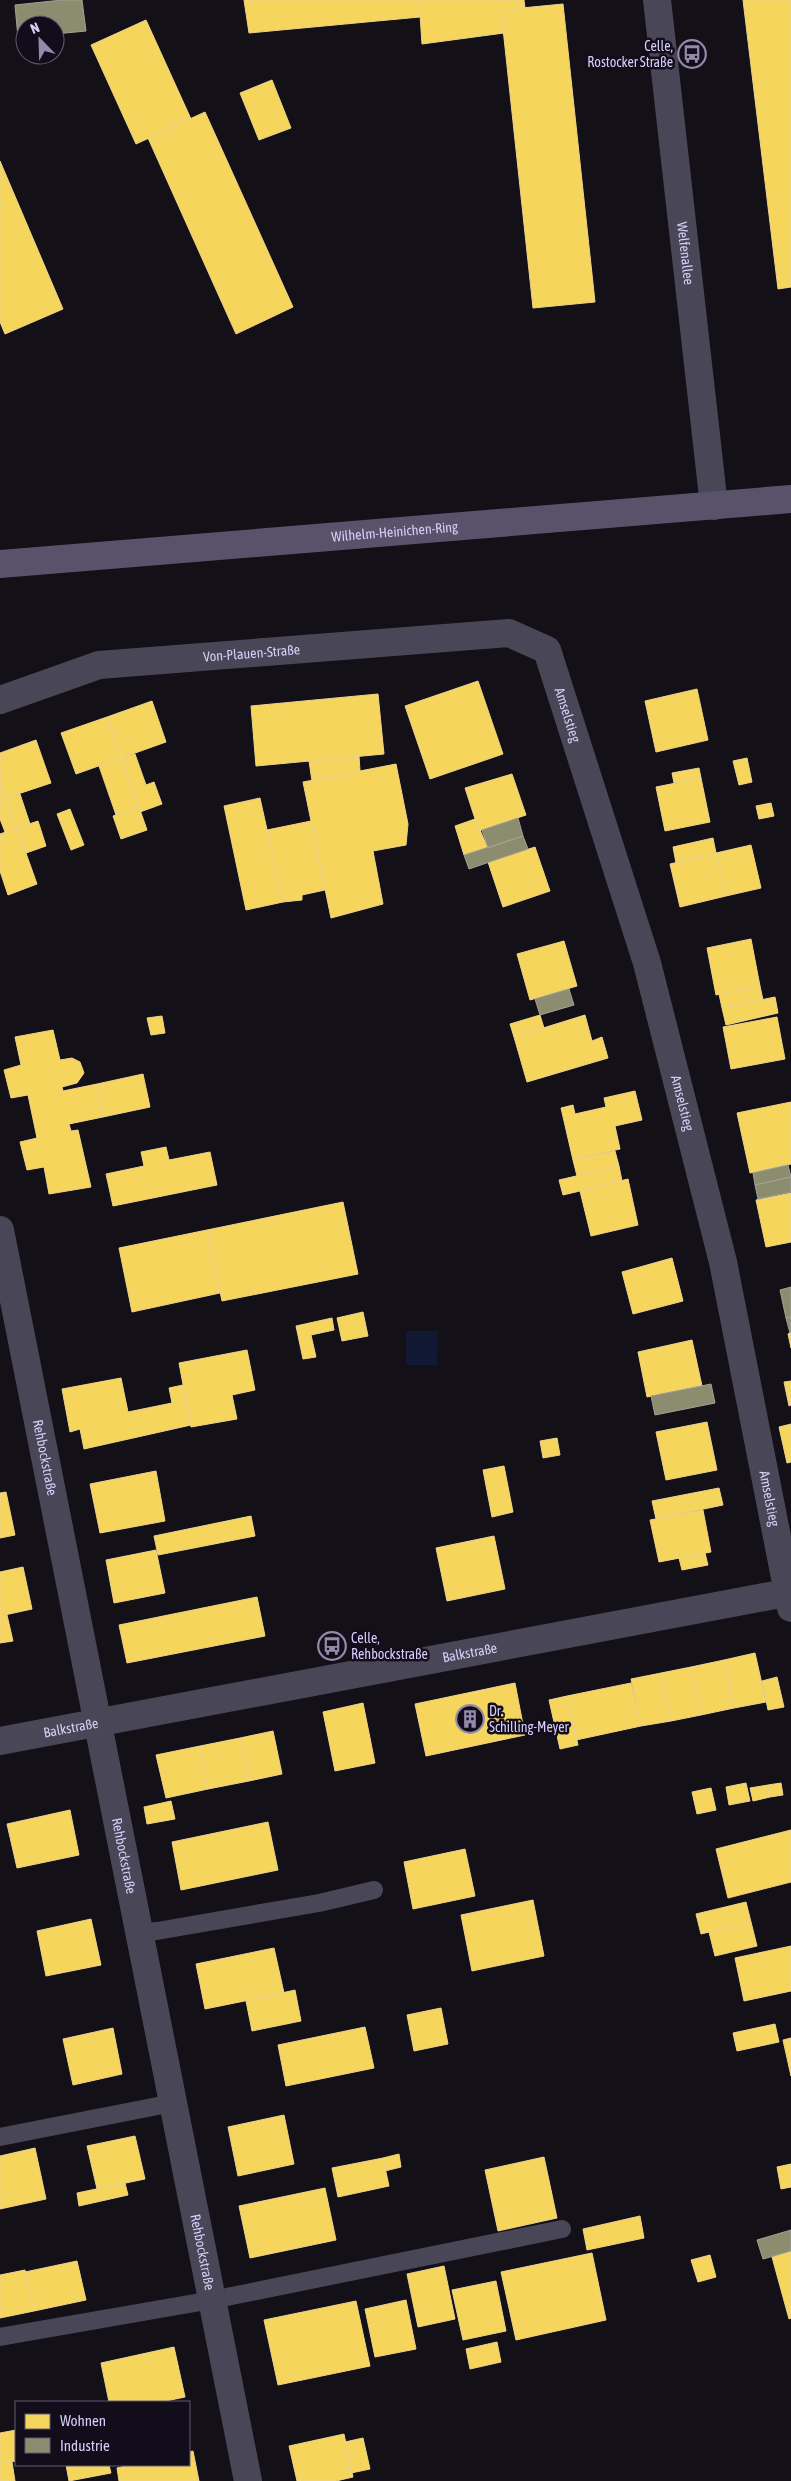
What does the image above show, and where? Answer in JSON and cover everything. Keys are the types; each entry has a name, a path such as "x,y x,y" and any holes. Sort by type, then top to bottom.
{"main road":[{"name":"Wilhelm-Heinichen-Ring","path":"0,564 791,499"}],"street":[{"name":"Welfenallee","path":"657,0 714,506"},
{"name":"Von-Plauen-Straße","path":"0,700 99,665 509,633"},
{"name":"Amselstieg","path":"509,633 547,650 647,962 723,1262 790,1597"},
{"name":"Rehbockstraße","path":"0,1230 3,1264 98,1722 248,2481"},
{"name":"Balkstraße","path":"0,1741 790,1597"}],"lane":[{"path":"139,1932 157,1931 318,1903 374,1890"},
{"path":"0,2136 173,2103"},
{"path":"0,2336 212,2300 562,2229"}],"water":[{"path":"406,1331 438,1331 437,1365 406,1365"}],"building: Wohnen":[{"path":"244,0 419,0 420,17 249,33"},
{"path":"419,0 524,0 525,8 501,10 504,33 422,44"},
{"path":"743,0 791,0 791,287 778,289"},
{"path":"563,4 595,302 533,308 501,10"},
{"path":"146,20 191,119 136,144 91,45"},
{"path":"272,80 291,128 259,140 240,93"},
{"path":"205,112 293,307 236,334 148,138"},
{"path":"0,161 63,309 5,334 0,322"},
{"path":"478,681 503,754 430,779 405,706"},
{"path":"697,689 708,740 656,752 645,701"},
{"path":"378,694 384,754 256,766 251,706"},
{"path":"152,701 166,742 121,758 107,717"},
{"path":"107,717 121,758 76,774 61,733"},
{"path":"36,740 51,783 6,798 0,780 0,753"},
{"path":"135,754 146,785 154,782 162,804 140,812 121,758"},
{"path":"359,756 360,771 312,781 309,761"},
{"path":"121,758 139,807 116,815 99,766"},
{"path":"747,758 752,782 739,785 733,761"},
{"path":"396,764 408,824 406,845 373,851 383,904 331,918 303,782"},
{"path":"699,768 701,778 674,783 672,773"},
{"path":"512,774 526,815 479,831 465,788"},
{"path":"701,778 710,822 665,831 656,787"},
{"path":"0,780 6,798 0,801"},
{"path":"20,794 30,824 17,828 6,798"},
{"path":"6,798 17,828 5,832 0,819 0,801"},
{"path":"260,798 283,902 246,910 224,806"},
{"path":"771,803 774,816 759,819 756,806"},
{"path":"139,807 147,830 121,839 113,816"},
{"path":"70,809 84,845 71,850 57,814"},
{"path":"475,819 488,848 464,855 455,826"},
{"path":"38,821 46,846 26,853 17,828"},
{"path":"311,821 325,890 302,895 302,900 283,902 267,830"},
{"path":"17,828 37,884 8,895 0,871 0,834"},
{"path":"713,838 716,853 676,863 673,847"},
{"path":"751,845 761,888 726,896 716,853"},
{"path":"535,847 550,891 503,907 488,862"},
{"path":"716,853 726,896 680,907 670,864"},
{"path":"751,939 760,986 716,995 707,948"},
{"path":"564,941 577,986 530,1000 517,954"},
{"path":"760,986 763,1000 722,1008 719,994"},
{"path":"775,997 778,1013 726,1025 722,1008"},
{"path":"540,1015 544,1028 514,1037 510,1024"},
{"path":"585,1015 592,1041 602,1037 608,1058 527,1082 514,1037"},
{"path":"162,1016 165,1033 151,1035 147,1018"},
{"path":"777,1017 785,1059 731,1069 723,1027"},
{"path":"53,1030 60,1060 72,1058 80,1062 84,1073 77,1083 62,1087 63,1091 97,1084 103,1117 69,1124 71,1131 78,1130 91,1187 49,1194 44,1167 27,1170 20,1142 37,1138 28,1095 11,1098 4,1070 21,1065 15,1037"},
{"path":"143,1074 150,1107 103,1117 97,1084"},
{"path":"635,1091 642,1120 615,1126 620,1149 573,1160 561,1108 573,1105 575,1114 606,1107 604,1098"},
{"path":"791,1102 791,1164 750,1173 737,1113"},
{"path":"166,1147 169,1160 210,1152 217,1185 113,1206 106,1174 144,1166 141,1152"},
{"path":"615,1151 619,1166 577,1176 573,1160"},
{"path":"619,1166 622,1181 563,1195 559,1180"},
{"path":"628,1179 638,1225 591,1236 580,1191"},
{"path":"791,1193 791,1242 766,1247 756,1200"},
{"path":"343,1202 358,1274 222,1301 207,1230"},
{"path":"207,1230 220,1293 132,1312 119,1248"},
{"path":"672,1258 683,1301 633,1314 622,1272"},
{"path":"363,1312 368,1336 342,1341 337,1318"},
{"path":"332,1318 334,1330 311,1335 316,1357 303,1359 296,1326"},
{"path":"791,1332 791,1348 788,1334"},
{"path":"692,1340 702,1386 647,1397 638,1352"},
{"path":"247,1350 255,1390 232,1395 237,1419 191,1427 179,1363"},
{"path":"121,1378 128,1412 172,1403 169,1388 183,1385 191,1425 84,1449 80,1429 70,1432 62,1389"},
{"path":"791,1381 791,1405 789,1406 784,1382"},
{"path":"707,1422 717,1470 666,1480 656,1432"},
{"path":"791,1424 791,1462 787,1463 779,1427"},
{"path":"557,1438 560,1455 543,1458 540,1441"},
{"path":"504,1466 513,1512 492,1517 483,1470"},
{"path":"156,1471 165,1521 100,1533 90,1484"},
{"path":"719,1488 723,1505 656,1519 652,1501"},
{"path":"6,1492 15,1535 0,1538 0,1493"},
{"path":"703,1510 711,1552 659,1562 650,1520"},
{"path":"251,1516 255,1536 158,1555 154,1536"},
{"path":"494,1536 505,1589 447,1601 436,1548"},
{"path":"156,1550 165,1593 114,1603 106,1560"},
{"path":"705,1553 708,1565 682,1570 679,1558"},
{"path":"23,1567 32,1609 0,1616 0,1572"},
{"path":"257,1597 265,1636 127,1663 119,1625"},
{"path":"7,1615 13,1641 0,1643 0,1616"},
{"path":"755,1653 766,1702 734,1708 724,1660"},
{"path":"724,1660 734,1708 701,1715 691,1667"},
{"path":"691,1667 701,1715 671,1721 661,1673"},
{"path":"661,1673 671,1721 641,1726 631,1679"},
{"path":"777,1677 784,1707 768,1710 762,1681"},
{"name":"Dr. Schilling-Meyer","path":"515,1683 525,1735 426,1756 415,1704"},
{"path":"631,1683 641,1726 576,1740 567,1696"},
{"path":"567,1696 578,1745 560,1749 549,1700"},
{"path":"363,1703 375,1763 335,1771 323,1712"},
{"path":"273,1731 282,1774 249,1781 240,1738"},
{"path":"240,1738 249,1781 208,1789 200,1746"},
{"path":"200,1746 208,1789 166,1798 156,1755"},
{"path":"746,1783 750,1801 729,1805 726,1787"},
{"path":"781,1783 783,1795 770,1797 768,1785"},
{"path":"768,1785 770,1797 753,1801 750,1788"},
{"path":"711,1788 716,1810 697,1814 692,1792"},
{"path":"171,1801 175,1819 147,1824 144,1807"},
{"path":"70,1810 79,1855 17,1868 7,1824"},
{"path":"268,1822 278,1870 181,1890 172,1842"},
{"path":"791,1830 791,1882 728,1898 716,1849"},
{"path":"465,1849 475,1896 413,1909 404,1862"},
{"path":"533,1900 544,1956 472,1971 461,1915"},
{"path":"746,1902 751,1922 701,1934 696,1914"},
{"path":"91,1919 101,1965 46,1976 37,1931"},
{"path":"751,1922 757,1946 715,1956 709,1932"},
{"path":"791,1946 791,1991 744,2001 735,1958"},
{"path":"274,1948 284,1993 205,2009 196,1964"},
{"path":"295,1990 301,2021 252,2031 246,2001"},
{"path":"441,2008 448,2044 414,2051 407,2015"},
{"path":"775,2024 779,2042 737,2051 733,2033"},
{"path":"365,2027 374,2068 286,2086 278,2045"},
{"path":"113,2028 122,2074 73,2085 63,2039"},
{"path":"791,2038 791,2076 783,2040"},
{"path":"284,2115 294,2164 238,2176 228,2127"},
{"path":"135,2136 145,2179 97,2189 87,2146"},
{"path":"35,2148 46,2199 0,2209 0,2156"},
{"path":"399,2154 401,2167 385,2171 383,2158"},
{"path":"544,2157 557,2218 498,2231 485,2170"},
{"path":"383,2158 389,2186 338,2197 332,2168"},
{"path":"791,2164 791,2187 781,2189 777,2167"},
{"path":"125,2183 128,2195 79,2206 77,2193"},
{"path":"325,2188 336,2240 250,2258 239,2206"},
{"path":"640,2216 644,2238 587,2250 583,2229"},
{"path":"791,2251 791,2318 789,2319 772,2257"},
{"path":"592,2253 606,2320 516,2340 501,2272"},
{"path":"710,2255 716,2277 698,2282 691,2260"},
{"path":"77,2261 86,2300 34,2311 25,2272"},
{"path":"444,2266 455,2319 418,2327 407,2274"},
{"path":"25,2270 34,2311 0,2318 0,2275"},
{"path":"496,2281 506,2331 463,2340 452,2290"},
{"path":"406,2300 416,2349 375,2357 365,2309"},
{"path":"356,2301 370,2366 278,2385 264,2320"},
{"path":"497,2342 501,2362 470,2369 466,2349"},
{"path":"174,2347 185,2397 166,2401 109,2401 101,2363"},
{"path":"15,2430 15,2461 0,2464 0,2433"},
{"path":"344,2434 353,2477 336,2481 297,2481 289,2446"},
{"path":"363,2438 370,2469 351,2473 345,2442"},
{"path":"193,2451 199,2481 119,2481 117,2468 126,2466 190,2466 190,2452"},
{"path":"12,2462 15,2481 0,2481 0,2464"},
{"path":"66,2466 109,2466 111,2473 69,2481"}],"building: Industrie":[{"path":"82,0 86,31 65,33 65,15 16,15 15,5"},
{"path":"518,818 523,836 488,848 482,830"},
{"path":"523,836 528,849 469,869 464,855"},
{"path":"569,989 574,1005 540,1015 535,999"},
{"path":"788,1165 791,1177 755,1185 753,1173"},
{"path":"791,1177 791,1192 758,1199 755,1185"},
{"path":"791,1287 791,1317 786,1318 780,1290"},
{"path":"791,1317 791,1332 790,1333 786,1318"},
{"path":"711,1384 715,1403 655,1415 651,1396"},
{"path":"791,2230 791,2251 763,2259 757,2240"}],"place":[{"name":"Celle, Rostocker Straße","path":"692,54"},
{"name":"Celle, Rehbockstraße","path":"332,1646"},
{"name":"Dr. Schilling-Meyer","path":"470,1719"}]}
